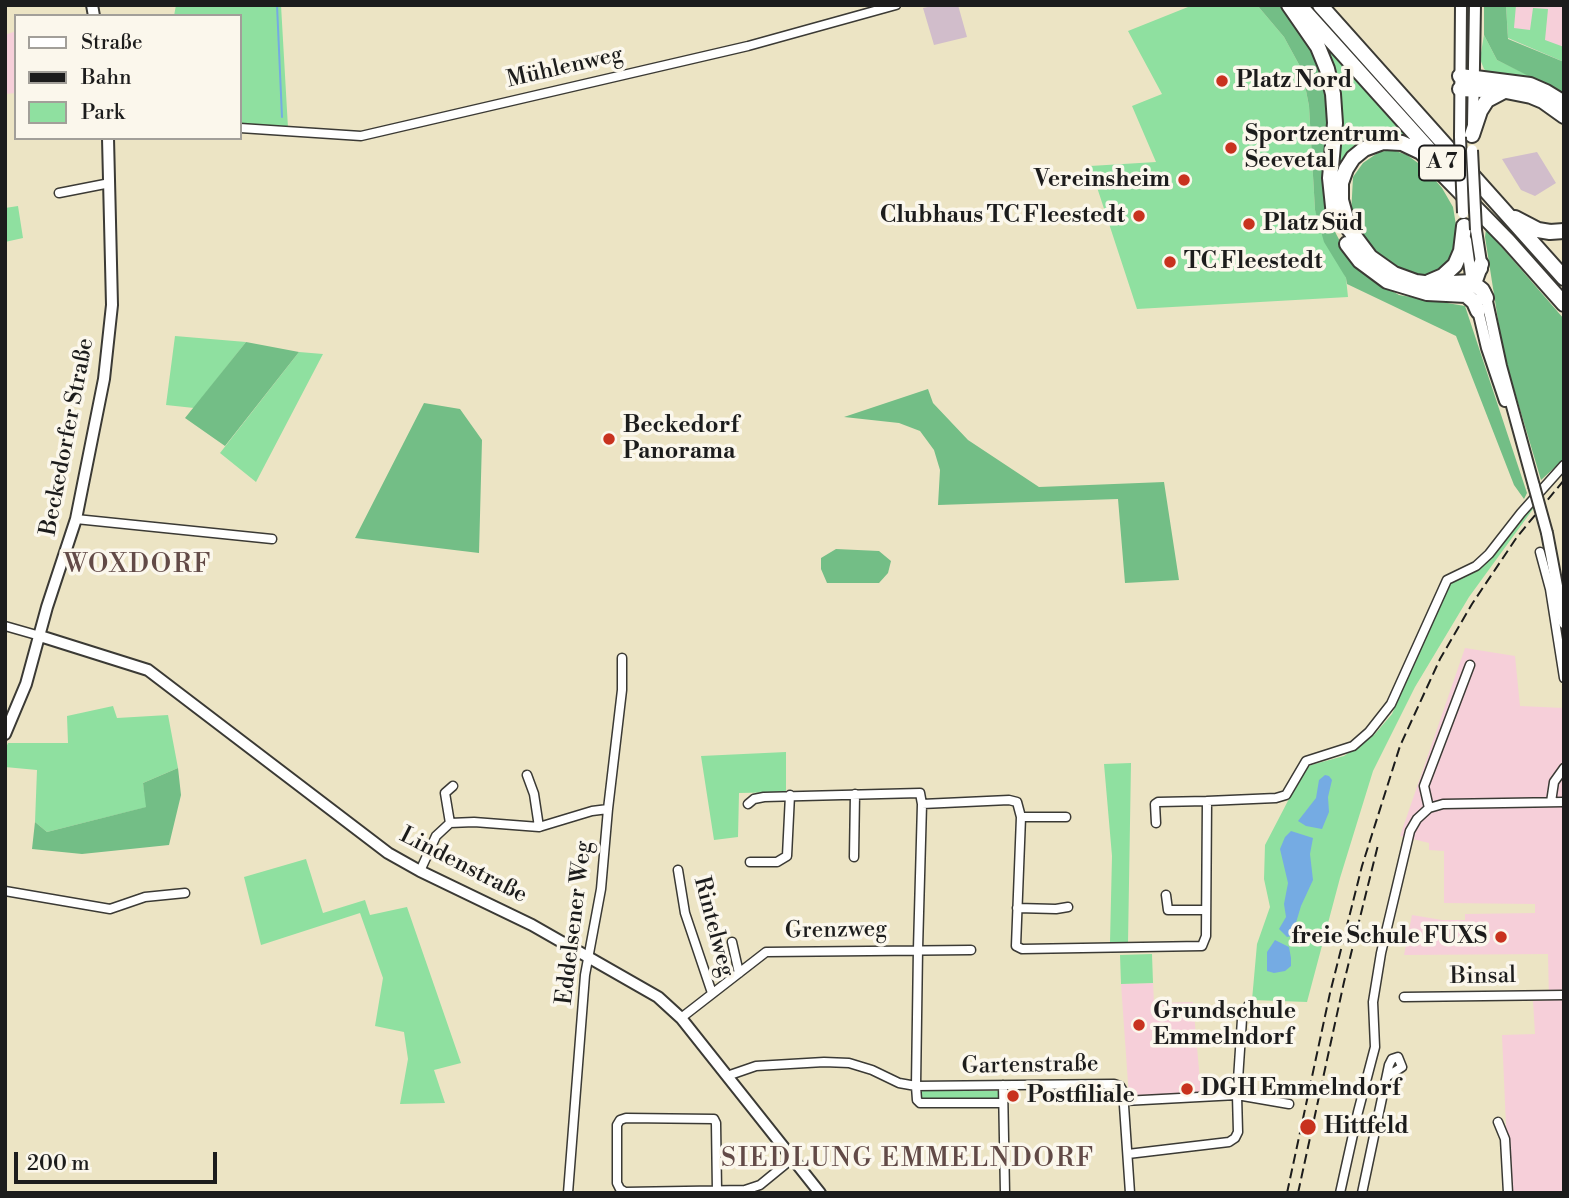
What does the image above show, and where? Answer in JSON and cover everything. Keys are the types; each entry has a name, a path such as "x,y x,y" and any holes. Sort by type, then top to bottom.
{"highway":[{"path":"1289,5 1318,47 1333,94 1335,123 1331,197 1342,236 1360,261 1387,281 1427,293 1470,297 1478,311"},
{"name":"A 7","path":"1299,5 1564,304"},
{"name":"A 7","path":"1320,5 1564,278"},
{"path":"1467,83 1531,96 1564,116"},
{"path":"1467,83 1530,85 1564,103"},
{"path":"1466,136 1487,100 1506,91"},
{"path":"1486,298 1482,290 1472,282 1424,283 1407,279 1382,267 1358,243 1349,229 1340,200 1341,183 1346,169 1353,158 1364,149 1383,142 1411,147 1421,152 1508,241"},
{"path":"1508,215 1538,230 1564,231"},
{"path":"1424,283 1443,276 1455,265 1468,223"},
{"path":"1459,294 1472,282 1481,264"}],"street":[{"name":"Mühlenweg","path":"242,128 361,136 748,46 896,5"},
{"path":"1461,5 1467,83"},
{"path":"1475,5 1467,83 1466,136 1472,282 1498,385 1528,463"},
{"path":"1466,136 1472,150 1468,223 1481,264 1501,366 1547,533 1564,623"},
{"name":"Beckedorfer Straße","path":"5,734 23,694 76,519 104,379 112,305 108,140"},
{"path":"59,193 110,183"},
{"path":"1156,823 1155,804 1158,802 1276,798 1286,795 1306,761 1353,746 1370,732 1391,704 1447,580 1476,566 1489,554 1564,465"},
{"path":"76,519 272,539"},
{"path":"1540,551 1550,589 1564,678"},
{"path":"5,626 40,636"},
{"name":"Lindenstraße","path":"40,636 148,670 388,853 419,871 533,925 658,997 681,1018 820,1193"},
{"name":"Eddelsener Weg","path":"568,1193 588,956 601,889 622,690 622,658"},
{"path":"1429,808 1424,798 1424,786 1470,665"},
{"path":"1551,802 1554,782 1564,768"},
{"path":"527,775 534,794 539,827"},
{"path":"450,823 445,793 453,786"},
{"path":"748,804 754,799 790,795 920,793 922,804 916,1086"},
{"path":"854,857 855,794"},
{"path":"750,862 777,862 787,856 790,795"},
{"path":"922,804 1009,800 1017,802 1021,817 1015,940 1016,946 1022,949 1202,946 1206,936 1207,801"},
{"path":"1340,1193 1376,1035 1373,1002 1381,953 1413,825 1429,808 1443,804 1564,802"},
{"path":"419,871 436,836 450,823 539,827 592,811 608,809"},
{"path":"1021,817 1066,817"},
{"name":"Rintelweg","path":"678,870 685,913 712,993"},
{"path":"5,891 110,909 145,897 185,893"},
{"path":"1167,895 1168,911 1206,910"},
{"path":"1017,908 1068,907"},
{"path":"732,942 738,973"},
{"name":"Grenzweg","path":"681,1018 759,957 776,951 971,950"},
{"name":"Binsal","path":"1404,997 1564,995"},
{"path":"1128,1154 1229,1142 1238,1132 1237,1095 1242,1019 1248,1006"},
{"name":"Gartenstraße","path":"727,1076 756,1066 843,1062 873,1070 899,1083 916,1086 1114,1084 1120,1086 1123,1091 1130,1193"},
{"path":"1362,1193 1388,1076"},
{"path":"1003,1085 1005,1193"},
{"name":"Gartenstraße","path":"916,1086 920,1103 1003,1103"},
{"path":"1124,1101 1237,1095 1289,1104"},
{"path":"717,1191 714,1119 620,1120 617,1125 617,1183 625,1192 717,1191 753,1189 793,1158"},
{"path":"1498,1122 1505,1139 1508,1193"}],"shaded area":[{"path":"958,5 967,37 934,45 923,8"},
{"path":"1506,5 1564,5 1564,62 1508,38"},
{"path":"14,32 14,93 5,94 5,35"},
{"path":"1537,152 1556,183 1535,196 1521,190 1502,159"},
{"path":"1465,648 1515,656 1520,706 1564,708 1564,1193 1509,1193 1502,1035 1535,1034 1533,1001 1549,1000 1548,954 1404,955 1412,915 1442,920 1465,920 1465,914 1535,913 1535,904 1444,903 1444,851 1429,850 1429,843 1400,836"},
{"name":"Grundschule Emmelndorf","path":"1153,983 1154,1003 1193,1002 1201,1092 1129,1097 1121,984"}],"green space":[{"path":"176,5 281,5 288,128 242,125 242,14 174,14"},
{"name":"Sportzentrum Seevetal","path":"1193,5 1257,5 1284,37 1302,70 1309,106 1315,210 1346,278 1348,297 1137,309 1090,166 1156,162 1132,106 1162,94 1128,31"},
{"path":"1257,5 1281,5 1299,26 1319,62 1330,104 1326,203 1333,228 1343,247 1378,283 1399,295 1465,306 1527,493 1524,499 1514,485 1456,336 1347,284 1324,242 1315,210 1309,106 1302,70 1284,37"},
{"path":"1484,5 1506,5 1508,39 1564,62 1564,94 1497,60 1484,35"},
{"path":"1506,5 1516,5 1514,28 1530,30 1533,8 1548,9 1545,40 1564,47 1564,62 1508,38"},
{"path":"1313,31 1417,145 1382,136 1367,140 1355,148 1337,173 1340,97 1336,78"},
{"path":"1484,35 1497,60 1538,80 1489,74 1480,59"},
{"path":"1393,150 1407,155 1425,168 1442,188 1453,207 1457,231 1455,253 1450,265 1421,278 1404,273 1364,242 1351,215 1353,177 1363,163 1379,152"},
{"path":"18,206 23,238 5,242 5,208"},
{"path":"1486,229 1564,319 1564,459 1541,480 1503,352"},
{"path":"175,336 246,342 194,408 166,405"},
{"path":"246,342 299,352 225,446 185,418"},
{"path":"299,352 323,354 256,482 220,453"},
{"path":"928,389 933,403 968,440 1039,487 1164,482 1179,580 1125,583 1118,499 938,505 940,470 934,450 920,431 899,423 844,417"},
{"path":"424,403 460,409 482,440 479,553 355,538"},
{"path":"1532,503 1533,509 1469,597 1415,687 1373,771 1340,878 1307,1002 1252,1000 1257,944 1270,907 1264,879 1265,845 1304,770 1311,765 1344,756 1374,735 1392,714 1448,587 1479,569"},
{"path":"836,549 879,551 891,561 888,573 879,583 827,583 821,569 821,558"},
{"path":"113,706 117,718 168,715 178,768 143,783 147,807 47,832 35,822 37,770 5,767 5,750 8,743 68,743 67,716"},
{"path":"786,752 786,792 739,793 738,837 714,840 701,756"},
{"path":"1131,763 1128,943 1110,942 1112,856 1104,764"},
{"path":"178,768 181,795 169,845 82,854 32,849 35,822 47,832 146,807 143,783"},
{"path":"306,859 323,913 365,900 370,915 407,907 461,1063 434,1070 445,1103 400,1104 408,1059 404,1032 375,1026 383,978 360,913 261,945 244,877"},
{"path":"1152,954 1153,983 1121,984 1120,955"},
{"path":"922,1091 999,1091 999,1099 922,1099"}],"water":[{"path":"1325,775 1332,780 1328,797 1329,812 1322,829 1306,826 1298,821 1316,798 1319,780"},
{"path":"1291,831 1313,838 1310,854 1313,880 1301,906 1292,936 1287,937 1279,929 1286,917 1284,904 1288,883 1280,849"},
{"path":"1275,940 1289,947 1291,966 1285,971 1274,973 1267,971 1267,952"}],"waterway":[{"path":"277,5 282,117"}],"railway":[{"path":"1287,1193 1330,993 1362,866 1400,746 1440,659 1472,604 1517,537 1564,480"},
{"path":"1298,1193 1344,982 1378,845"}],"place":[{"name":"Platz Nord","path":"1222,81"},
{"name":"Sportzentrum Seevetal","path":"1231,148"},
{"name":"Vereinsheim","path":"1184,180"},
{"name":"Clubhaus TC Fleestedt","path":"1139,216"},
{"name":"Platz Süd","path":"1249,224"},
{"name":"TC Fleestedt","path":"1170,262"},
{"name":"Beckedorf Panorama","path":"609,439"},
{"name":"freie Schule FUXS","path":"1501,937"},
{"name":"Grundschule Emmelndorf","path":"1139,1025"},
{"name":"DGH Emmelndorf","path":"1187,1089"},
{"name":"Postfiliale","path":"1013,1096"},
{"name":"Hittfeld","path":"1308,1127"}],"district":[{"name":"WOXDORF","path":"138,566"},
{"name":"SIEDLUNG EMMELNDORF","path":"908,1160"}]}
